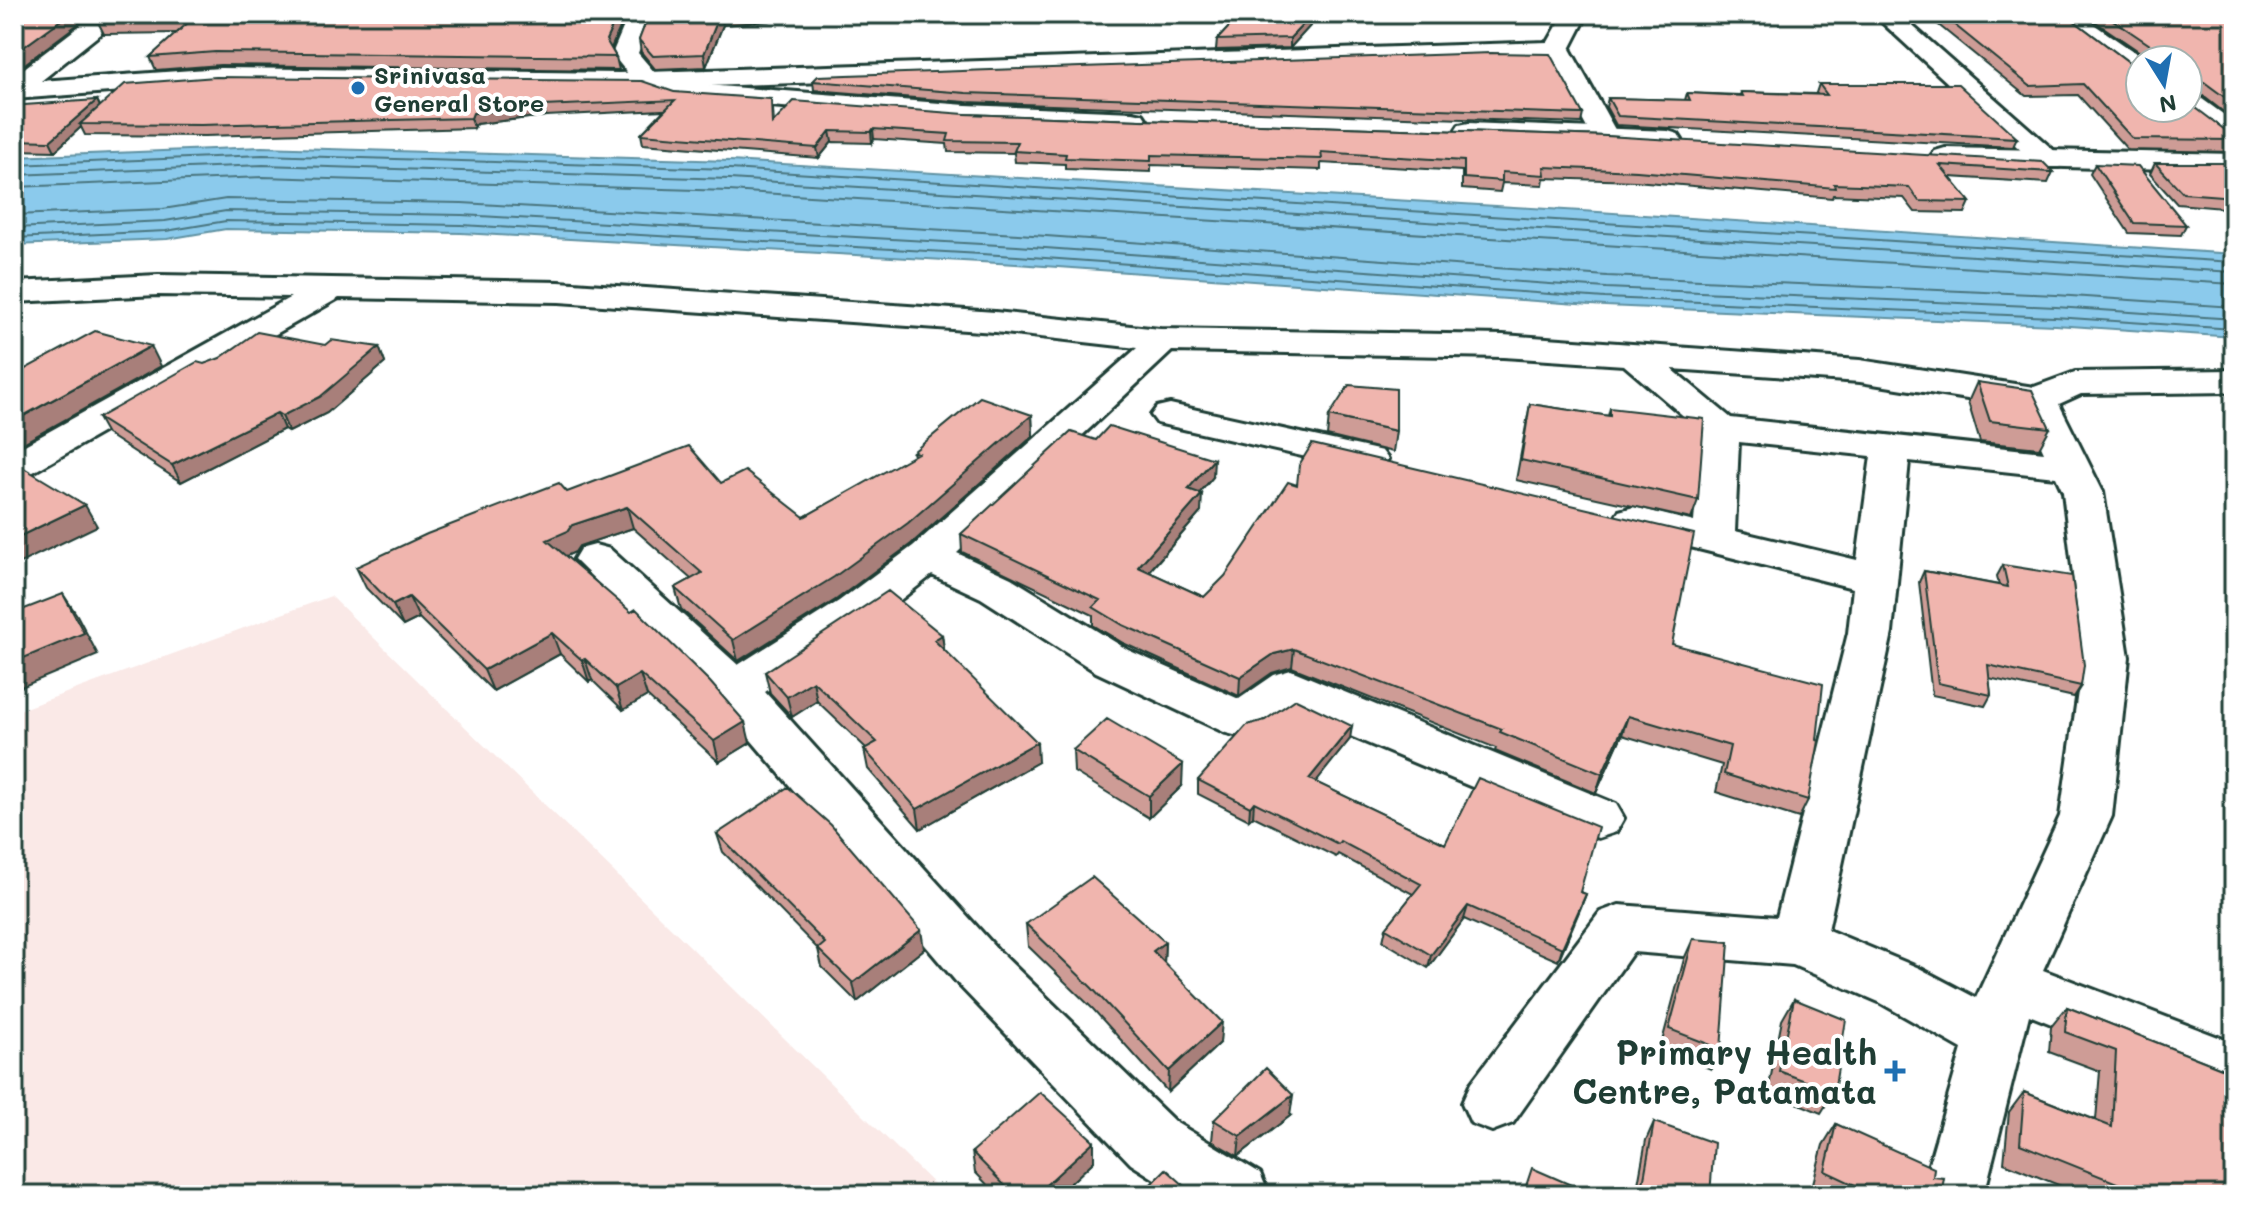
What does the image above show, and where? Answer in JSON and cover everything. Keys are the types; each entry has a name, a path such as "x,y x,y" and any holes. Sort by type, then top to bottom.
{"street":[{"path":"641,14 625,54 647,80 676,91 966,113 1164,121"},
{"path":"1557,49 1576,14"},
{"path":"1885,14 2049,161"},
{"path":"2063,14 2124,57"},
{"path":"14,90 91,29"},
{"path":"14,90 220,76 647,80 1557,49"},
{"path":"1557,49 1604,135"},
{"path":"2204,113 2234,135"},
{"path":"1447,130 1604,135 1699,142"},
{"path":"1922,156 2234,163"},
{"path":"14,292 158,285 559,292 995,322 1160,340 1503,346 1860,371 2038,399 2075,383 2234,381"},
{"path":"14,467 333,288"},
{"path":"735,689 855,612 928,556 1154,352 1160,340"},
{"path":"1635,356 1720,428 2071,467"},
{"path":"1952,1195 2009,982 2086,816 2106,657 2083,492 2038,399"},
{"path":"1170,415 1409,468"},
{"path":"1714,539 1720,428"},
{"path":"1798,942 1870,633 1891,449"},
{"path":"1592,511 1876,579"},
{"path":"928,556 996,588 1112,661 1243,721 1291,687 1360,721 1598,818"},
{"path":"595,559 735,689 979,968 1153,1143 1237,1195"},
{"path":"1492,1103 1619,928 1798,942 1899,985 1994,1037"},
{"path":"2009,982 2234,1070"}],"shaded area":[{"path":"331,596 945,1195 14,1195 14,712"}],"water":[{"path":"262,147 730,161 1598,212 2234,254 2234,337 2055,325 1605,306 1016,264 461,233 226,229 167,239 14,245 14,157"}],"building":[{"path":"14,14 69,14 14,54"},
{"path":"97,14 618,14 606,40 616,57 215,52 150,57 191,20 98,21"},
{"path":"649,14 720,14 704,54 653,56 639,40"},
{"path":"1241,14 1313,14 1290,38 1217,40"},
{"path":"1941,14 2065,14 2124,58 2124,124 2204,124 2204,114 2229,133 2234,133 2234,140 2133,139 2083,84 2030,86"},
{"path":"2104,14 2234,14 2234,104 2204,82 2204,44 2149,44"},
{"path":"1491,53 1550,54 1583,114 966,93 813,81 818,76"},
{"path":"216,77 642,81 674,92 771,99 772,124 794,101 965,114 1606,136 2043,162 2053,172 1940,165 1970,202 1919,201 1909,187 1834,184 1835,188 1637,171 1544,167 1545,175 1502,172 1502,181 1464,178 1464,161 1321,152 1322,159 1151,155 1151,161 1065,158 1066,154 1014,151 1018,142 947,141 949,134 873,129 871,132 830,131 817,148 641,134 675,100 543,106 473,113 471,118 201,125 80,124 125,84"},
{"path":"1819,84 1958,84 2017,138 1618,116 1608,98 1690,100 1687,93 1743,96 1741,92 1827,95"},
{"path":"97,100 50,141 14,140 14,111 24,105"},
{"path":"2155,163 2234,163 2234,197 2183,193"},
{"path":"2095,164 2138,166 2186,225 2134,223"},
{"path":"95,331 151,346 14,421 14,375"},
{"path":"257,332 325,345 331,340 379,347 320,397 282,416 277,413 172,465 98,418 197,362 204,364 220,358"},
{"path":"1977,382 2032,390 2050,428 1990,421"},
{"path":"1349,385 1396,389 1396,431 1329,416"},
{"path":"980,397 1032,415 908,523 834,577 733,640 675,588 702,573 627,507 572,525 568,531 547,540 631,612 636,609 710,682 745,722 714,741 640,674 616,688 552,633 484,670 409,597 393,605 356,567 427,534 559,483 567,492 689,446 721,483 745,471 804,517 918,453 913,452"},
{"path":"1530,404 1610,416 1610,408 1704,419 1698,500 1521,460"},
{"path":"1109,426 1214,459 1188,489 1202,494 1138,567 1204,597 1225,576 1288,482 1297,485 1299,465 1312,444 1694,534 1672,644 1823,684 1819,741 1808,800 1724,774 1730,746 1628,716 1602,774 1500,732 1502,729 1294,649 1274,654 1240,677 1123,625 1093,607 1100,600 961,534 1071,432 1096,440"},
{"path":"14,462 85,505 14,539"},
{"path":"2003,565 2072,576 2084,665 2081,686 1988,665 1991,695 1938,683 1924,571 2008,587"},
{"path":"888,591 942,635 934,640 1037,742 917,809 864,749 877,742 813,681 787,697 765,672"},
{"path":"63,594 84,633 14,662 14,613"},
{"path":"1296,699 1352,726 1309,779 1445,844 1478,778 1598,827 1580,892 1586,894 1562,948 1468,906 1431,955 1386,928 1421,884 1340,841 1338,844 1254,802 1250,807 1198,780 1247,725 1265,720"},
{"path":"1107,719 1183,764 1149,796 1073,750"},
{"path":"788,787 831,825 921,930 853,983 818,949 825,943 717,834"},
{"path":"1092,877 1165,942 1153,951 1222,1022 1169,1071 1092,988 1026,924"},
{"path":"1693,939 1729,942 1721,1049 1669,1029"},
{"path":"1794,999 1846,1020 1834,1092 1779,1071"},
{"path":"2067,1007 2234,1073 2234,1195 2138,1195 2137,1191 2020,1144 2024,1092 2112,1127 2116,1051 2065,1032"},
{"path":"1266,1068 1293,1095 1240,1136 1214,1120"},
{"path":"1040,1092 1094,1141 1035,1195 1014,1195 972,1152"},
{"path":"1654,1122 1714,1143 1710,1195 1641,1195"},
{"path":"1836,1124 1934,1168 1933,1177 1944,1178 1941,1195 1876,1195 1825,1171"},
{"path":"1532,1168 1594,1195 1523,1195"},
{"path":"1166,1169 1195,1195 1140,1195"}],"place":[{"name":"Srinivasa General Store","path":"358,88"},
{"name":"Primary Health Centre, Patamata","path":"1895,1071"}]}
